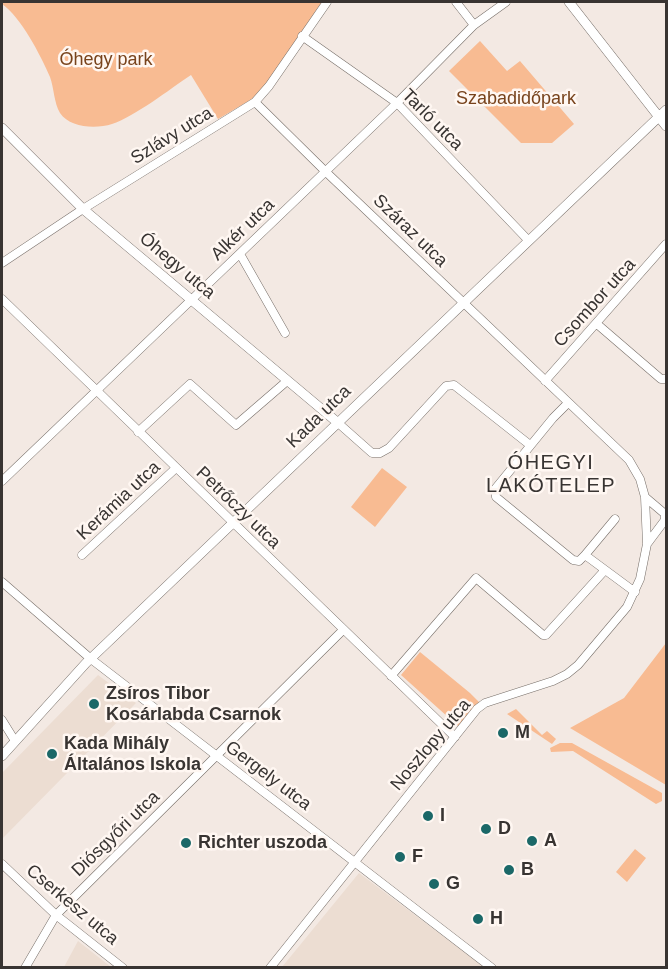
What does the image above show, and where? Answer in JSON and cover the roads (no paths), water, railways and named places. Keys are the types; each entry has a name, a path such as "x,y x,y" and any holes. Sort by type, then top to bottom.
{"street":[{"name":"Szlávy utca","path":"2,263 83,209 255,102 269,86 327,2"},
{"path":"456,2 474,25"},
{"name":"Alkér utca","path":"2,481 326,172 474,25 506,2"},
{"path":"569,2 662,113 666,126"},
{"name":"Tarló utca","path":"302,36 397,103 528,240"},
{"name":"Száraz utca","path":"255,102 545,381"},
{"name":"Kada utca","path":"2,756 91,659 662,113"},
{"name":"Óhegy utca","path":"2,128 83,209 337,422"},
{"name":"Csombor utca","path":"545,381 666,244"},
{"path":"240,254 285,333"},
{"name":"Petrőczy utca","path":"2,299 454,737"},
{"path":"597,324 661,379 666,379"},
{"path":"138,432 190,384 236,425 287,381"},
{"name":"Noszlopy utca","path":"270,968 477,710 485,704 567,674 627,607 635,592 646,544 645,497 640,479 629,460 545,381"},
{"path":"337,422 372,453 381,453 389,448 446,386 454,385 530,445"},
{"path":"568,403 495,489 496,497 573,560 579,561 615,519"},
{"name":"Kerámia utca","path":"82,555 176,468"},
{"name":"Noszlopy utca","path":"645,497 665,514 665,520 646,544"},
{"path":"585,555 635,592"},
{"path":"391,676 477,578 543,635 546,635 605,570"},
{"name":"Gergely utca","path":"2,582 91,659 492,968"},
{"name":"Diósgyőri utca","path":"25,968 56,915 342,630"},
{"path":"2,720 15,741"},
{"name":"Cserkesz utca","path":"2,864 56,915 123,968"}],"place":[{"name":"Zsíros Tibor Kosárlabda Csarnok","path":"94,704"},
{"name":"M","path":"503,733"},
{"name":"Kada Mihály Általános Iskola","path":"52,754"},
{"name":"I","path":"428,816"},
{"name":"D","path":"486,829"},
{"name":"A","path":"532,841"},
{"name":"Richter uszoda","path":"186,843"},
{"name":"F","path":"400,857"},
{"name":"B","path":"509,870"},
{"name":"G","path":"434,884"},
{"name":"H","path":"478,919"}],"district":[{"name":"ÓHEGYI LAKÓTELEP","path":"551,474"}],"park label":[{"name":"Óhegy park","path":"106,60"},
{"name":"Szabadidőpark","path":"516,99"}]}
